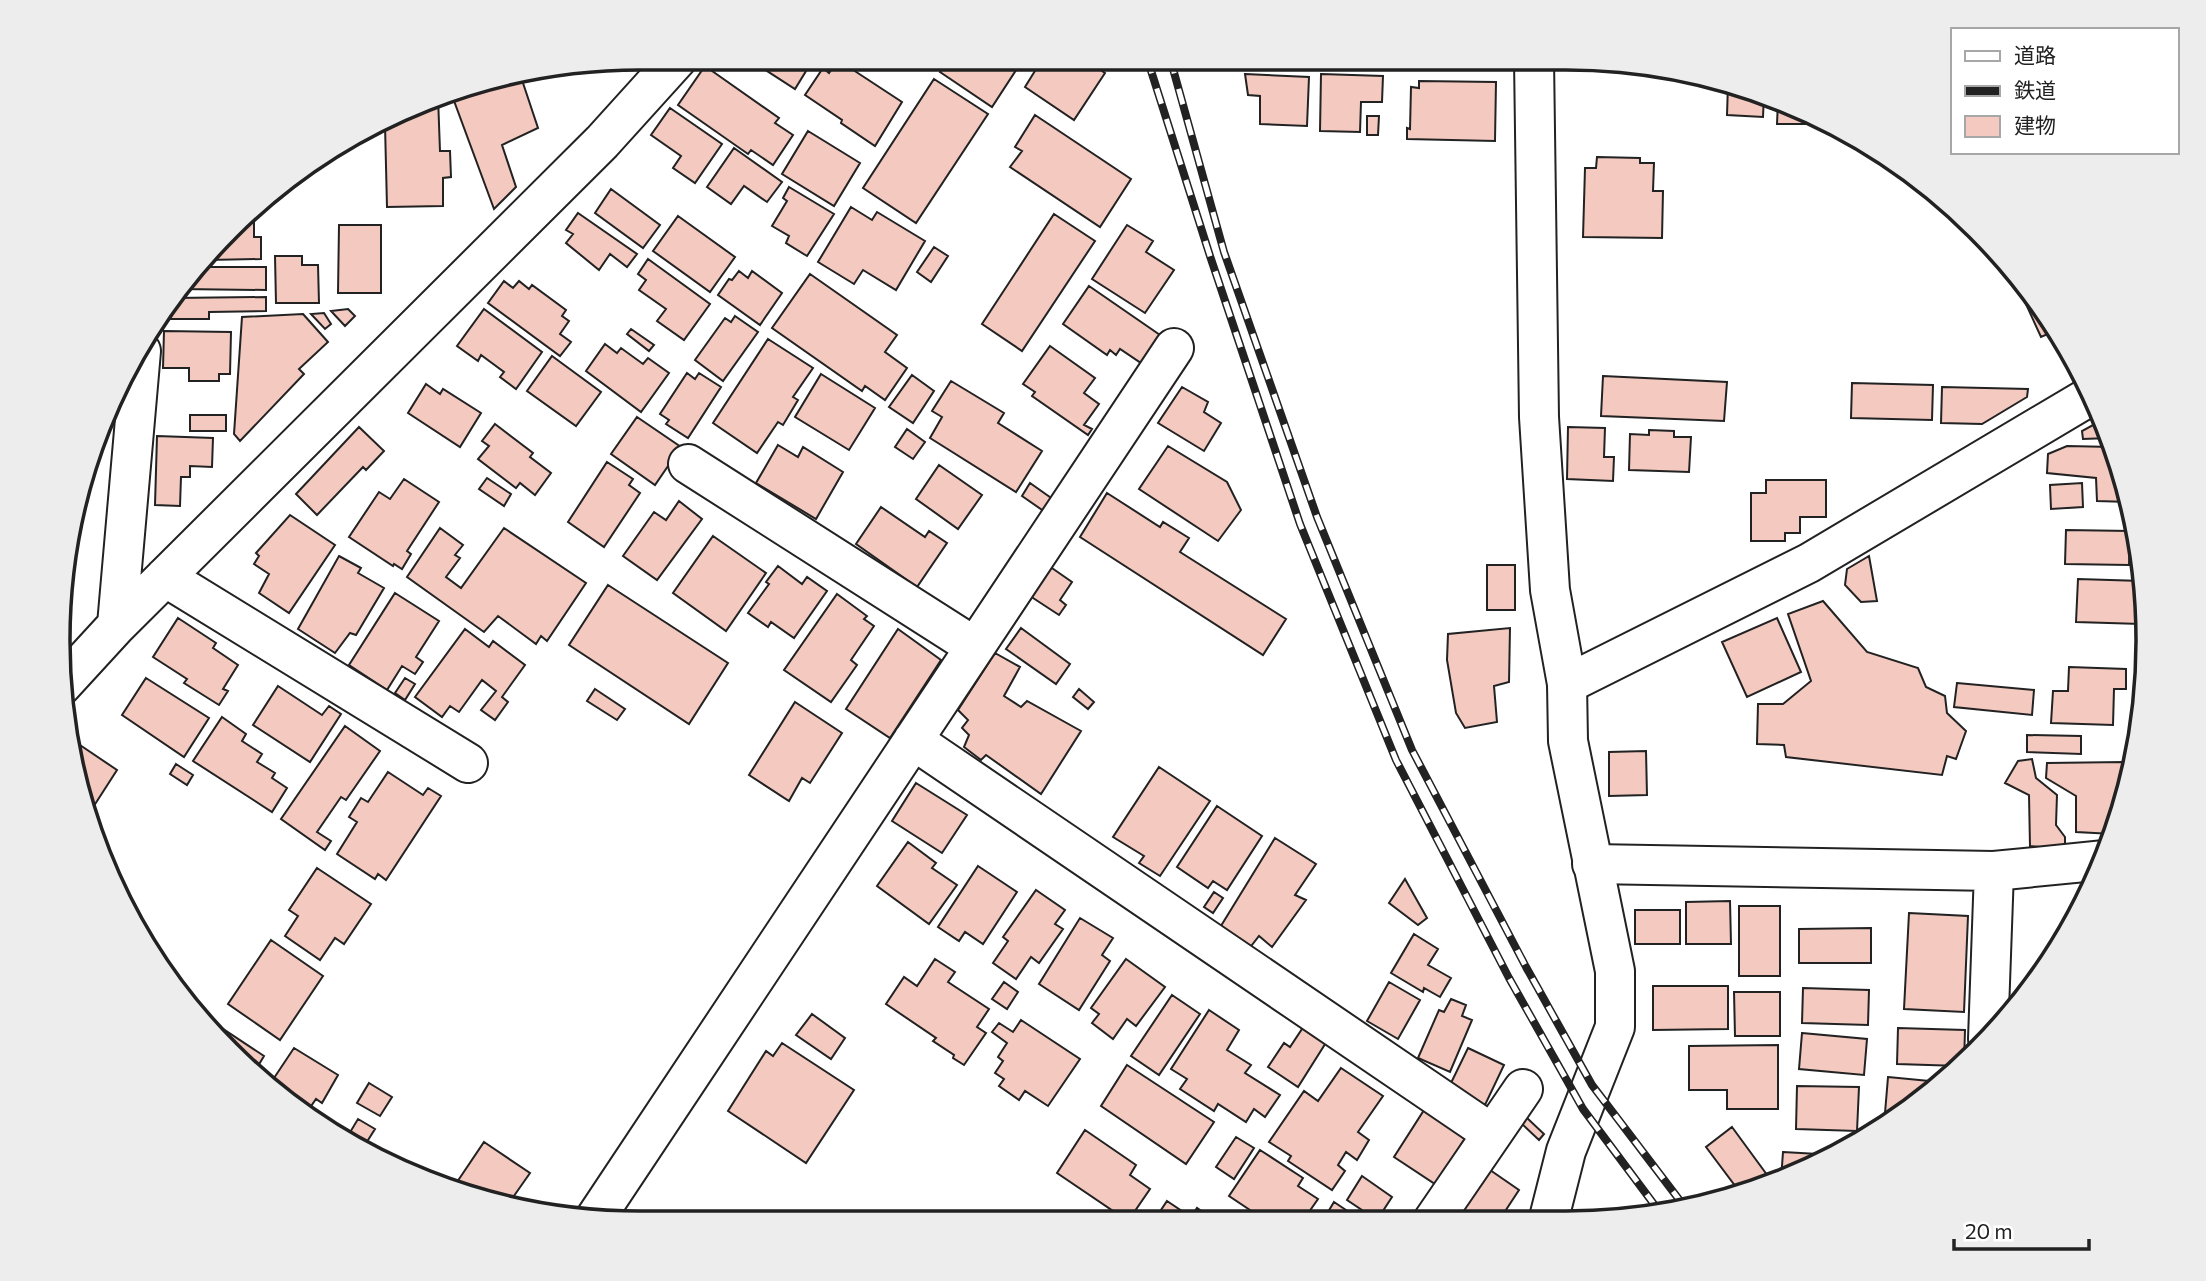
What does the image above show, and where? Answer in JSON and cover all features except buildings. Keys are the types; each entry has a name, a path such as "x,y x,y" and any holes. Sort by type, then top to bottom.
{"street":[{"path":"71,675 117,625 593,152 667,70"},
{"path":"1534,70 1539,417 1550,590 1567,684 1568,741 1615,971 1615,1027 1566,1151 1551,1211"},
{"path":"601,1210 1174,348"},
{"path":"117,625 140,368"},
{"path":"1567,684 1809,563 2083,400"},
{"path":"688,464 975,647"},
{"path":"165,577 468,763"},
{"path":"913,740 1491,1133"},
{"path":"1591,864 1994,871 2092,861"},
{"path":"1989,1023 1994,871"},
{"path":"1439,1211 1523,1089"}],"railway":[{"path":"1151,70 1300,524 1396,760 1509,978 1583,1109 1654,1204"},
{"path":"1173,70 1224,252 1317,517 1412,750 1526,967 1592,1085 1679,1200"}]}
